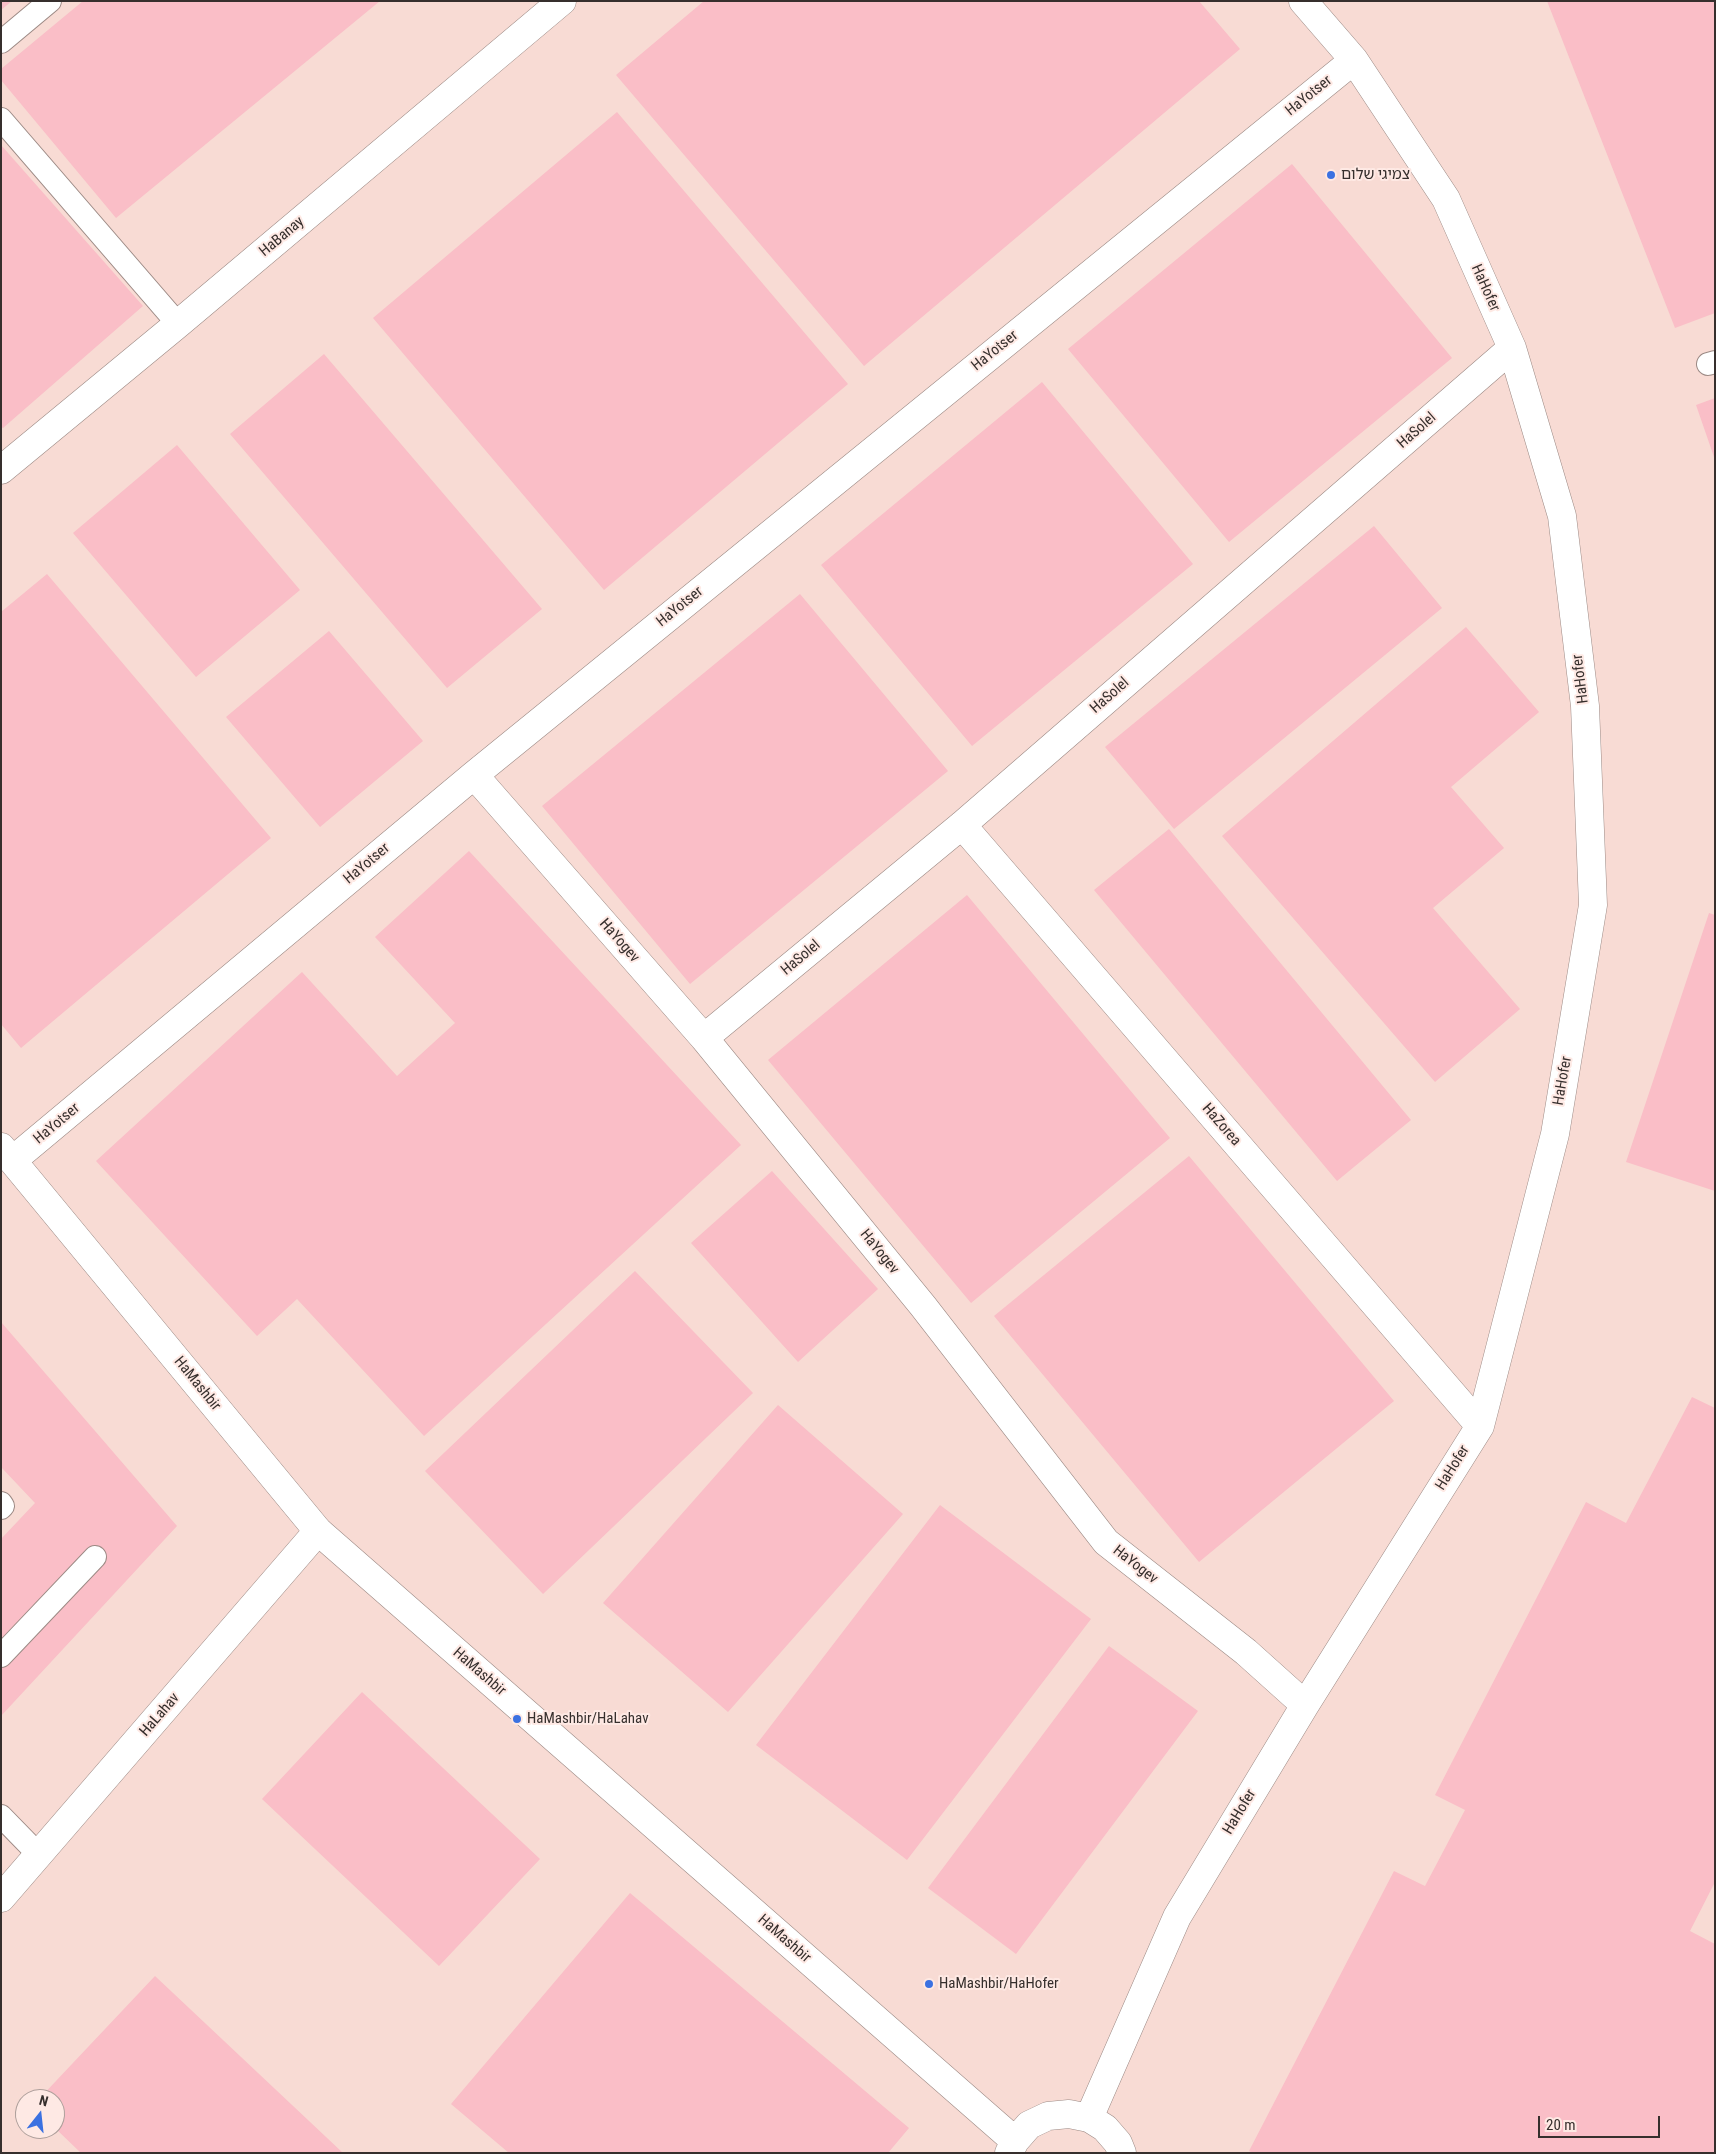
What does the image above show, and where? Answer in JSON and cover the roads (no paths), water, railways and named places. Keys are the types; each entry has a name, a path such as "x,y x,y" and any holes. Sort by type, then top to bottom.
{"street":[{"name":"HaBanay","path":"1,470 178,324 562,1"},
{"name":"HaHofer","path":"1089,2118 1177,1918 1305,1705 1480,1426 1555,1134 1593,906 1585,706 1562,516 1512,348 1446,200 1354,60 1303,1"},
{"name":"HaYotser","path":"7,1154 1354,60"},
{"name":"HaSolel","path":"704,1038 962,825 1512,348"},
{"name":"HaYogev","path":"474,775 704,1038 923,1306 1106,1542 1246,1652 1305,1705"},
{"name":"HaZorea","path":"962,825 1480,1426"},
{"name":"HaMashbir","path":"7,1154 318,1531 1012,2147"},
{"name":"HaLahav","path":"1,1898 318,1531"},
{"path":"1012,2147 1029,2125 1048,2116 1069,2114 1089,2118 1105,2128 1118,2143 1122,2153"}],"lane":[{"path":"1,42 50,1"},
{"path":"1,119 178,324"},
{"path":"1,1503 3,1506 1,1508"},
{"path":"1,1656 95,1556"},
{"path":"4,1819 39,1855"}],"place":[{"name":"צמיגי שלום","path":"1331,175"},
{"name":"HaMashbir/HaLahav","path":"517,1719"},
{"name":"HaMashbir/HaHofer","path":"929,1984"}]}
